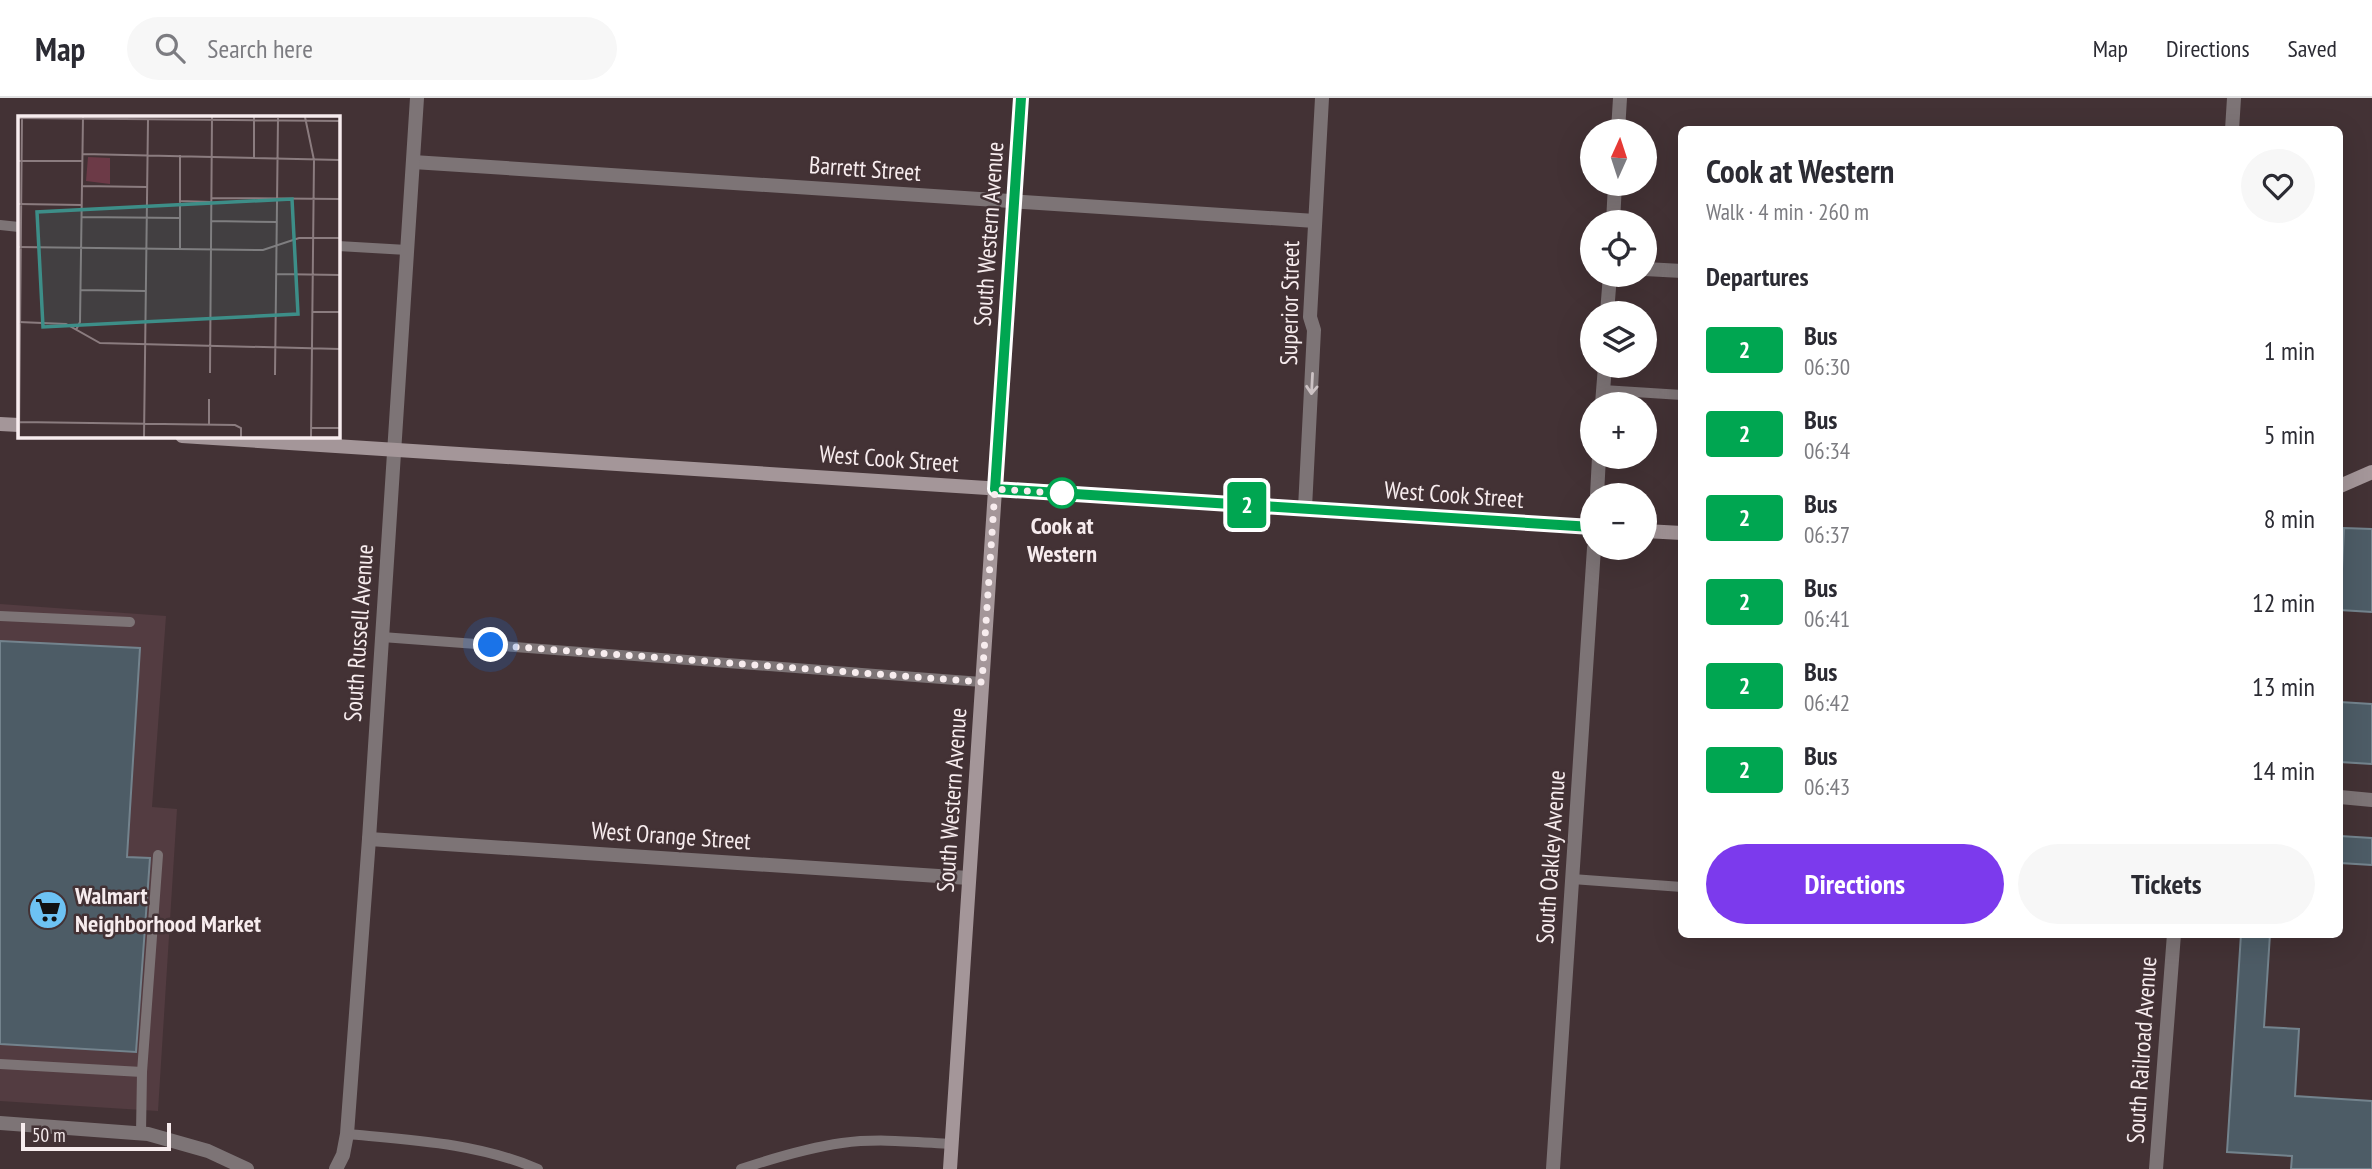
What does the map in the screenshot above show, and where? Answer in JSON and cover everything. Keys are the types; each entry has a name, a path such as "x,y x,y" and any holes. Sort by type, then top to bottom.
{"street":[{"name":"South Russell Avenue","path":"336,1169 343,1155 347,1134 417,98"},
{"name":"South Western Avenue","path":"950,1169 1021,98"},
{"name":"Superior Street","path":"1305,509 1314,330 1310,317 1322,98"},
{"path":"1619,119 1620,98"},
{"path":"2232,126 2234,98"},
{"name":"Barrett Street","path":"413,162 1315,221"},
{"path":"1657,270 1678,271"},
{"path":"0,424 18,425"},
{"name":"West Cook Street","path":"215,438 1580,526"},
{"path":"2343,485 2372,472"},
{"path":"1657,532 1678,533"},
{"name":"South Oakley Avenue","path":"1553,1169 1593,560"},
{"path":"2343,797 2372,800"},
{"name":"West Orange Street","path":"369,839 969,878"},
{"name":"South Railroad Avenue","path":"2156,1169 2174,938"},
{"path":"0,1123 141,1133 208,1151 247,1169"}],"lane":[{"path":"0,225 18,227"},
{"path":"340,246 407,250"},
{"path":"1657,396 1678,395"},
{"path":"0,616 130,622"},
{"path":"382,637 982,682"},
{"path":"141,1133 142,1072 158,855"},
{"path":"1572,879 1678,887"},
{"path":"0,1064 142,1072"},
{"path":"347,1134 462,1146 538,1169"},
{"path":"741,1169 806,1149 844,1143 884,1141 951,1144"}],"shaded area":[{"path":"0,604 166,616 152,807 177,809 158,1111 0,1101"}],"building":[{"path":"2344,528 2372,529 2372,612 2343,610"},
{"path":"0,641 140,648 127,857 150,858 136,1052 0,1044"},
{"path":"2343,702 2372,704 2372,764 2343,762"},
{"path":"2343,836 2372,838 2372,865 2343,863"},
{"path":"2241,938 2270,938 2264,1027 2299,1029 2295,1096 2372,1101 2372,1169 2291,1169 2292,1156 2227,1152"}],"bus line":[{"name":"2","path":"1021,98 995,489 1580,526"}],"place":[{"name":"Cook at Western","path":"1062,493"},
{"name":"Walmart Neighborhood Market","path":"48,910"}],"route":[{"path":"491,645 982,682 995,489 1073,494 1062,493"}]}
